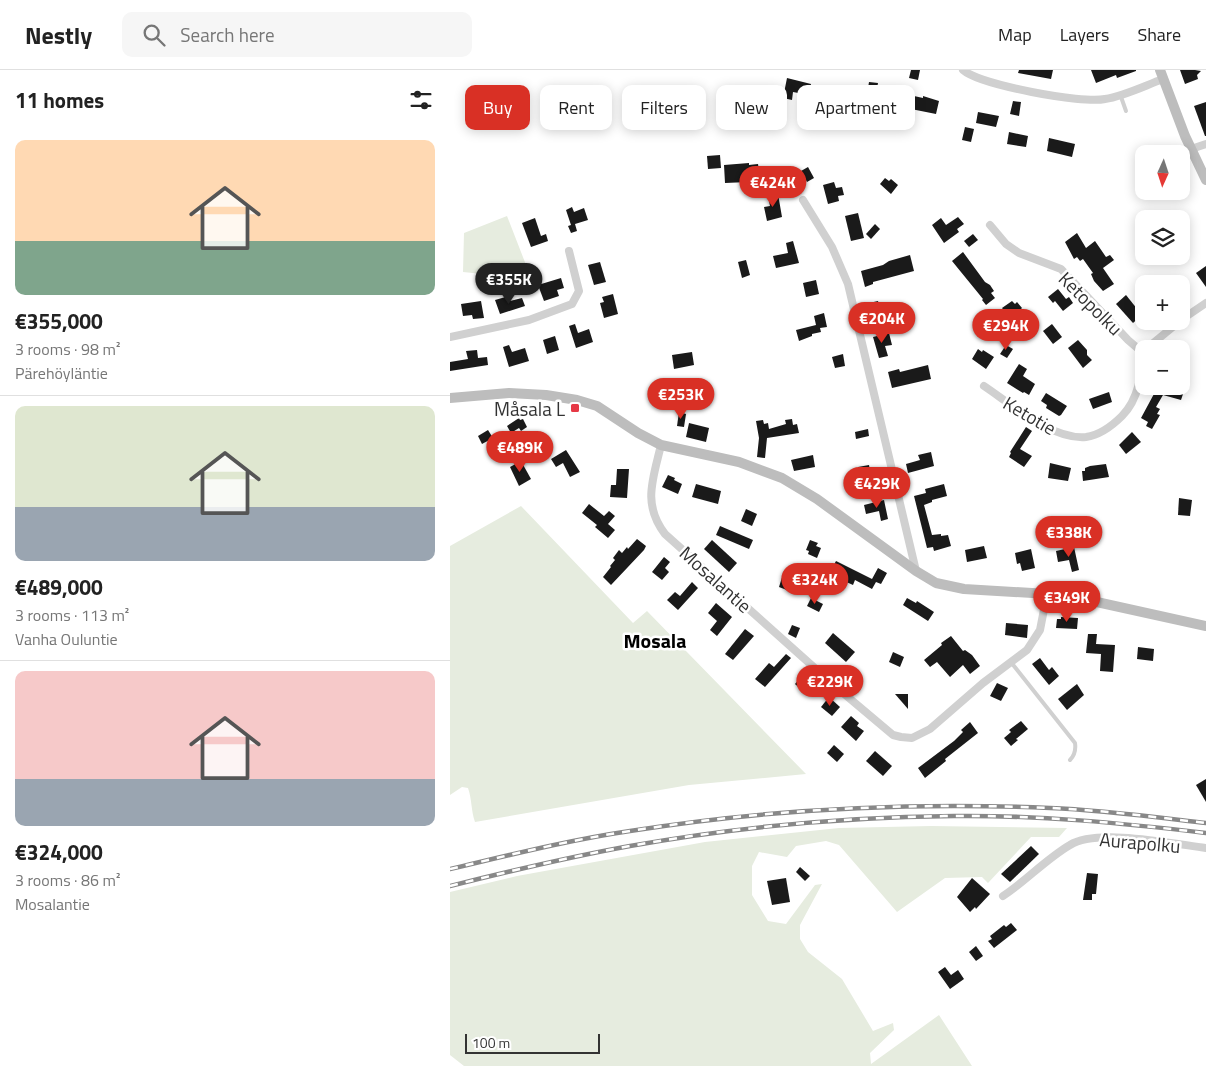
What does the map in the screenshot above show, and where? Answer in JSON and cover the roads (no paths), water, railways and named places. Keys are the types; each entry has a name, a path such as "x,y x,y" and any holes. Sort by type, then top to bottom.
{"street":[{"path":"963,70 978,79 1083,100 1105,99 1161,75 1191,149 1206,180"},
{"path":"1191,149 1206,144"},
{"path":"803,200 832,247 848,284 916,570"},
{"name":"Ketopolku","path":"990,225 1006,244 1019,253 1061,270 1128,340 1135,344"},
{"path":"450,337 529,320 572,304 579,291 569,252"},
{"path":"1190,314 1206,303"},
{"path":"1156,340 1169,330"},
{"name":"Ketotie","path":"984,386 1055,432 1086,437 1101,432 1115,423 1127,411 1135,395"},
{"path":"450,398 509,393 546,395 577,400 597,406 638,433 661,444 740,462 782,478 817,499 936,583 964,589 1065,595 1206,626"},
{"name":"Mosalantie","path":"661,444 652,481 651,495 656,523 836,687 893,734 912,738 930,729 1010,661 1027,650 1040,630 1047,594"},
{"name":"Aurapolku","path":"1003,896 1022,884 1069,845 1088,838 1141,840 1206,848"}],"lane":[{"path":"1120,94 1126,111"},
{"path":"1010,661 1075,743 1074,756 1070,760"}],"railway":[{"path":"450,869 562,843 630,831 682,823 787,812 892,807 997,806 1108,812 1206,823"},
{"path":"450,886 540,864 670,839 750,828 872,818 954,816 1048,818 1206,833"}],"place":[{"name":"Måsala L","path":"575,408"}],"district":[{"name":"Mosala","path":"655,640"}]}
